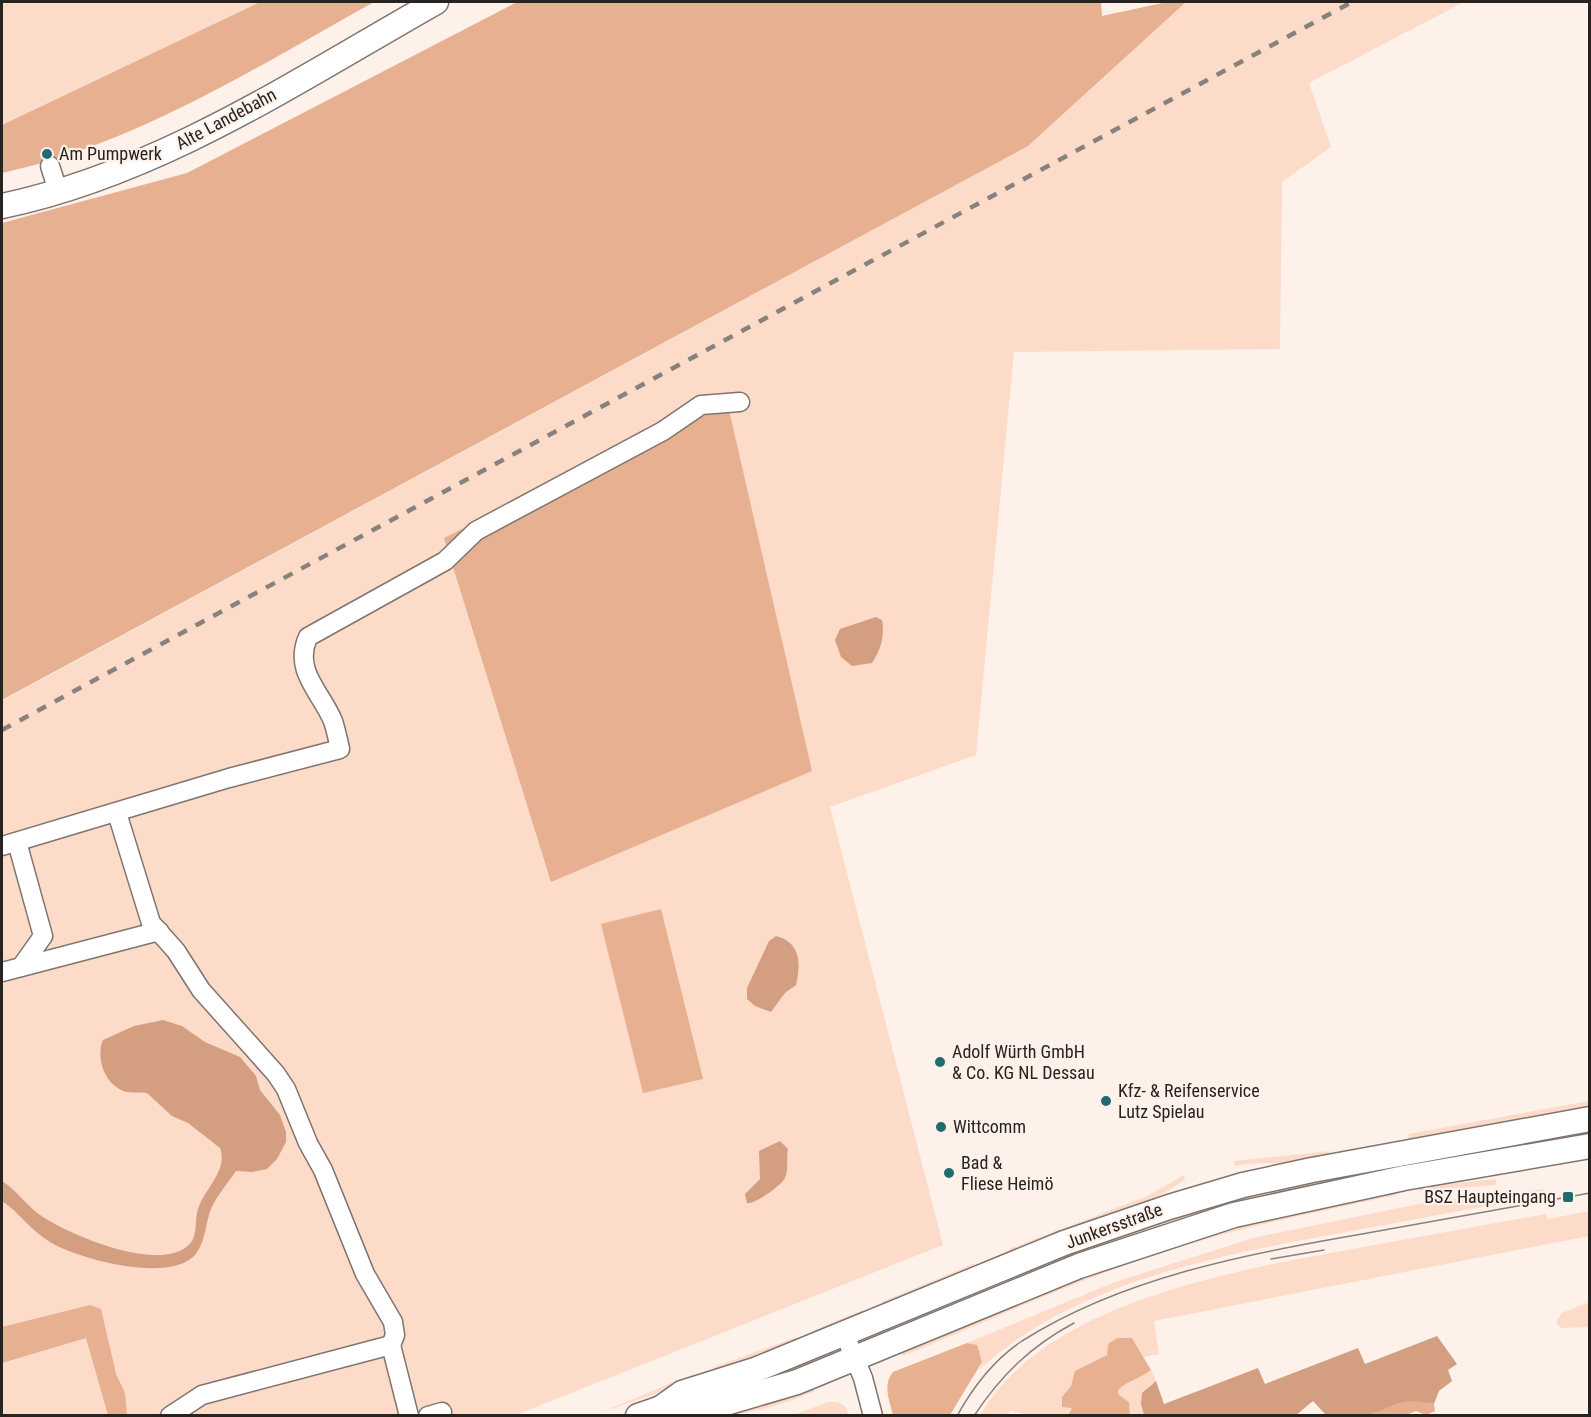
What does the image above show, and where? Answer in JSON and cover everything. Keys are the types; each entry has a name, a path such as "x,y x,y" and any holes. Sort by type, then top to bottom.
{"main road":[{"name":"Alte Landebahn","path":"2,206 58,191 138,163 214,127 436,2"},
{"name":"Junkersstraße","path":"661,1408 682,1393 755,1370 845,1335 1105,1228 1212,1194 1399,1153 1590,1119"},
{"name":"Junkersstraße","path":"638,1416 661,1408 719,1405 797,1382 1098,1259 1234,1215 1415,1176 1590,1146"}],"street":[{"path":"50,166 58,191"},
{"path":"7,969 43,936 9,844 229,778 340,749 333,720 307,678 303,649 308,638 445,561 476,531 654,436 701,405 740,402"},
{"path":"117,813 152,922 176,951 201,990 276,1074 286,1089 308,1143 327,1178 365,1274 393,1322 395,1335 391,1345 409,1416"},
{"path":"7,969 159,931"},
{"path":"845,1335 873,1416"},
{"path":"170,1416 202,1395 391,1345"}],"shaded area":[{"path":"2,2 260,2 2,125"},
{"path":"260,2 374,2 239,77 147,124 52,160 2,173 2,125"},
{"path":"517,2 1101,2 1102,16 1167,2 1186,2 1028,146 2,700 2,223 187,173"},
{"path":"1186,2 1464,2 1309,83 1331,147 1282,182 1280,349 1014,352 976,755 830,807 943,1245 516,1415 2,1415 2,701 1028,146"},
{"path":"726,397 812,771 551,882 444,538"},
{"path":"876,617 882,620 883,626 883,637 878,653 872,663 852,666 841,657 835,640 840,629"},
{"path":"661,909 703,1079 643,1093 601,924"},
{"path":"776,936 784,939 795,949 798,969 796,985 785,993 771,1012 755,1006 747,999 747,988 769,941"},
{"path":"163,1020 182,1026 205,1042 240,1057 256,1076 260,1090 280,1115 286,1132 286,1142 277,1159 267,1169 252,1172 236,1171 211,1209 198,1251 181,1264 164,1268 123,1266 63,1249 43,1237 2,1201 2,1181 32,1209 56,1225 118,1249 141,1254 162,1255 180,1251 194,1237 199,1206 219,1171 222,1156 220,1148 188,1123 172,1116 147,1093 127,1092 113,1084 104,1071 100,1055 103,1040 134,1026"},
{"path":"1589,1101 1589,1107 1409,1139 1408,1134"},
{"path":"1589,1129 1589,1136 1414,1166 1413,1160"},
{"path":"780,1141 788,1149 785,1178 768,1194 747,1203 745,1194 760,1179 759,1151"},
{"path":"1331,1151 1311,1160 1298,1162 1235,1166 1234,1161"},
{"path":"1184,1175 1185,1180 1159,1196 1011,1254 1009,1249 1145,1197"},
{"path":"1496,1179 1496,1185 1419,1191 1418,1187"},
{"path":"1543,1189 1545,1196 1254,1250 1155,1275 1106,1293 1060,1314 1018,1339 979,1370 982,1362 977,1346 967,1343 1115,1282 1253,1238 1438,1200 1484,1198"},
{"path":"1396,1191 1396,1195 1251,1227 1194,1242 1133,1262 1067,1287 903,1356 902,1351 1094,1272 1225,1228"},
{"path":"1241,1197 1219,1209 1110,1243 1007,1283 1007,1278 1108,1237"},
{"path":"1589,1211 1589,1236 1154,1321 1159,1354 1144,1357 1132,1338 1117,1338 1108,1344 1107,1355 1075,1371 1071,1386 1062,1397 1072,1408 1068,1415 1028,1415 1010,1411 1008,1415 980,1416 1010,1376 1050,1344 1098,1317 1151,1296 1262,1266 1546,1214 1548,1219"},
{"path":"975,1263 971,1269 885,1306 882,1302"},
{"path":"1589,1302 1589,1327 1561,1328 1557,1324 1562,1313"},
{"path":"90,1305 101,1309 116,1374 125,1393 127,1415 108,1415 86,1338 2,1363 2,1327"},
{"path":"863,1310 865,1315 816,1335 814,1330"},
{"path":"1437,1336 1457,1364 1448,1370 1452,1381 1439,1391 1434,1404 1404,1402 1365,1415 1351,1416 1326,1415 1313,1401 1295,1416 1144,1415 1141,1404 1142,1393 1156,1381 1164,1404 1258,1368 1265,1384 1358,1348 1365,1364"},
{"path":"797,1337 798,1342 733,1366 711,1368"},
{"path":"1117,1338 1132,1338 1151,1370 1118,1390 1119,1395 1129,1402 1130,1415 1068,1415 1072,1408 1062,1407 1062,1397 1071,1386 1075,1371 1107,1355 1108,1344"},
{"path":"967,1343 977,1345 982,1362 950,1415 893,1415 887,1388 893,1372"},
{"path":"1151,1370 1156,1381 1145,1391 1142,1405 1144,1415 1130,1415 1129,1402 1119,1395 1118,1390"},
{"path":"681,1379 675,1387 600,1413"},
{"path":"813,1387 815,1391 776,1405 751,1412 711,1416"},
{"path":"1411,1399 1434,1404 1435,1411 1426,1415 1416,1411 1406,1415 1363,1416 1395,1402"},
{"path":"828,1402 837,1402 845,1406 849,1415 794,1415"}],"tram line":[{"path":"957,1416 985,1374 1012,1348 1061,1319 1144,1284 1275,1250 1590,1193"},
{"path":"1271,1259 1324,1250"},
{"path":"974,1416 995,1387 1018,1363 1044,1341 1074,1323"}],"railway":[{"path":"2,730 1352,2"}],"place":[{"name":"Am Pumpwerk","path":"47,154"},
{"name":"Adolf Würth GmbH & Co. KG NL Dessau","path":"940,1062"},
{"name":"Kfz- & Reifenservice Lutz Spielau","path":"1106,1101"},
{"name":"Wittcomm","path":"941,1127"},
{"name":"Bad & Fliese Heimö","path":"949,1173"},
{"name":"BSZ Haupteingang","path":"1568,1197"}]}
